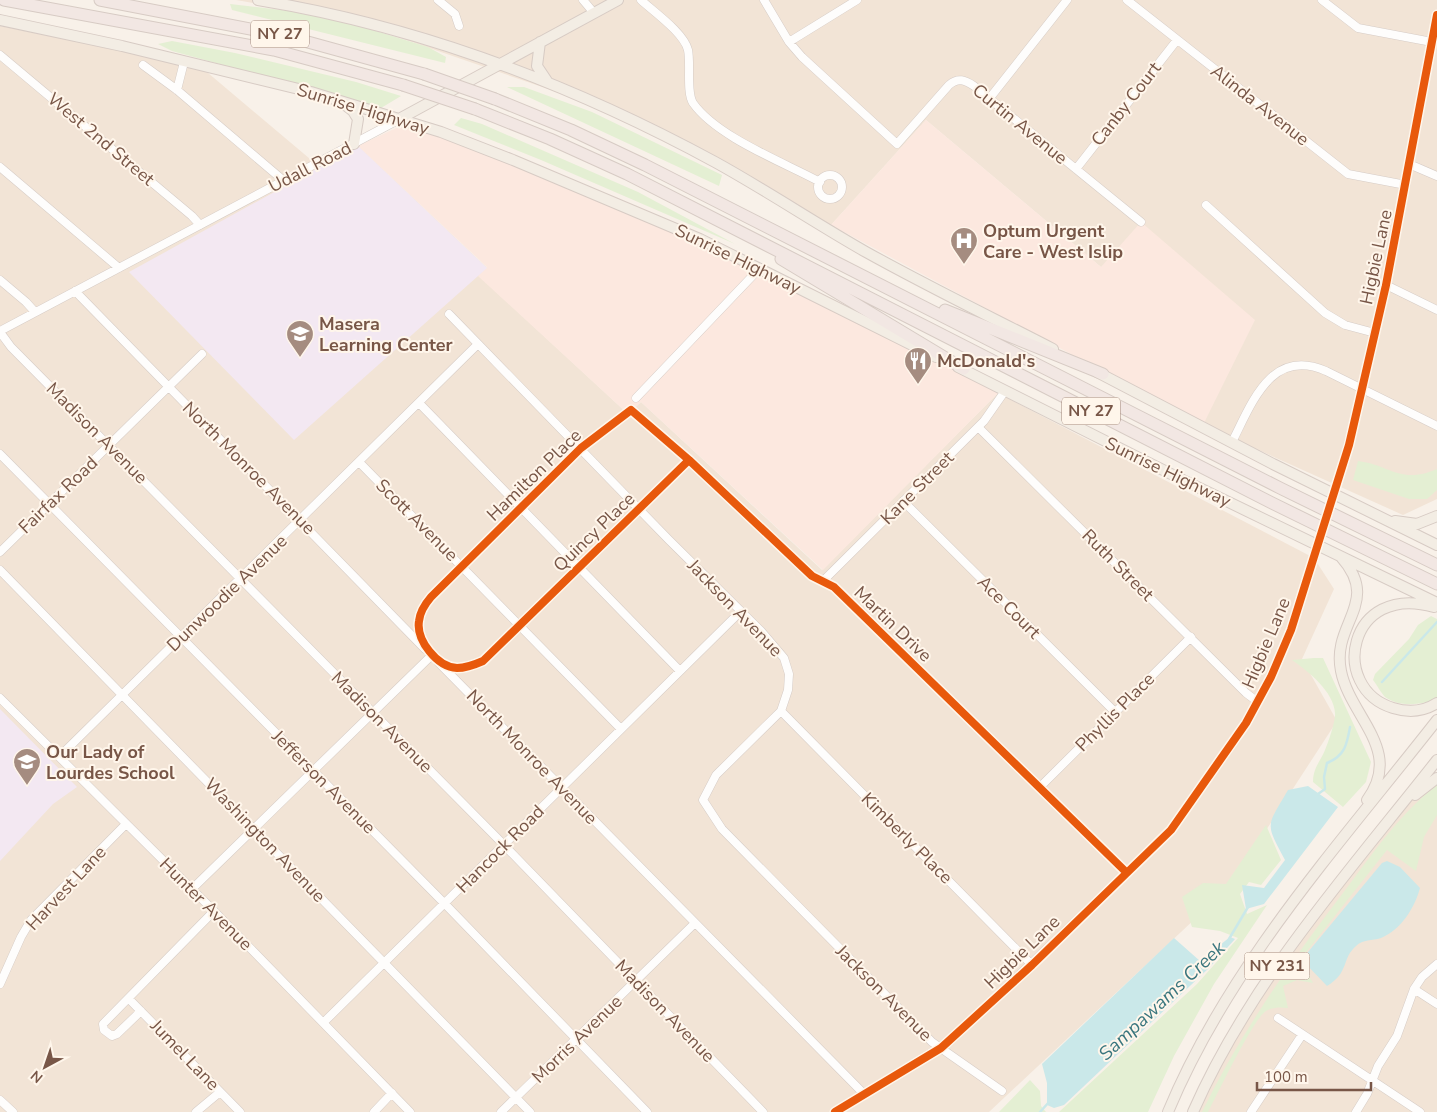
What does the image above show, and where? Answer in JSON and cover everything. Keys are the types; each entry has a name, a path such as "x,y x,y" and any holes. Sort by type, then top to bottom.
{"highway":[{"name":"Sunrise Highway","path":"4,0 260,47 333,64 475,109 590,156 1437,584"},
{"name":"Sunrise Highway","path":"100,0 286,36 424,74 554,122 634,159 1280,488 1437,565"},
{"path":"746,235 804,275 964,369"},
{"path":"876,282 1103,374"}],"main road":[{"path":"258,0 312,9 372,23 499,64 622,115 679,143 752,183 871,255 1232,442 1437,545"},
{"name":"Udall Road","path":"401,118 618,0"},
{"name":"Sunrise Highway","path":"0,20 66,33 337,99 401,118 513,160 700,239 934,357 964,369 1181,479 1437,603"},
{"path":"540,42 537,66 550,84"},
{"path":"337,99 358,117 354,144"},
{"path":"1382,518 1417,524 1437,516"},
{"path":"1339,555 1354,576 1358,590 1356,605 1341,639 1339,657 1341,671 1347,689 1375,741 1380,762 1376,785 1340,844"},
{"path":"1437,608 1411,602 1394,604 1376,612 1360,632 1355,659 1357,674 1364,686 1384,705 1410,711 1423,710 1437,703"},
{"name":"NY 231","path":"1168,1112 1192,1061 1233,988 1281,919 1437,720"},
{"name":"NY 231","path":"1193,1112 1213,1070 1259,992 1292,945 1437,760"},
{"path":"1393,816 1424,787 1437,778"}],"street":[{"path":"438,0 455,14 459,26"},
{"path":"583,0 594,13"},
{"path":"641,0 680,35 688,48 692,102 725,132 820,182"},
{"name":"Curtin Avenue","path":"764,0 789,42 802,57 897,144 954,81 967,82 1141,222"},
{"path":"789,42 857,0"},
{"path":"990,99 1068,0"},
{"name":"Alinda Avenue","path":"1127,0 1348,174 1406,185"},
{"path":"1322,0 1358,28 1432,42"},
{"name":"Higbie Lane","path":"835,1112 941,1048 1032,964 1176,825 1236,740 1258,702 1285,644 1340,474 1386,286 1437,15"},
{"name":"Canby Court","path":"1076,169 1177,40"},
{"name":"West 2nd Street","path":"0,55 192,216 200,225"},
{"path":"177,90 184,62"},
{"path":"143,65 177,90 284,181"},
{"name":"Udall Road","path":"0,332 34,312 401,118"},
{"path":"1410,164 1437,176"},
{"path":"0,167 119,268"},
{"path":"1206,205 1325,313 1351,327 1375,333"},
{"path":"636,398 760,268"},
{"path":"0,280 26,302 34,312"},
{"path":"1386,286 1437,310"},
{"name":"North Monroe Avenue","path":"75,291 864,1094"},
{"name":"Jackson Avenue","path":"449,314 776,647 784,658 789,674 789,682 781,711 716,775 703,800 722,829 932,1042 941,1048"},
{"name":"Madison Avenue","path":"0,332 11,347 504,845 763,1112"},
{"name":"Dunwoodie Avenue","path":"60,756 301,521 478,344"},
{"name":"Fairfax Road","path":"0,552 202,354"},
{"path":"1232,442 1260,389 1272,376 1287,368 1298,365 1313,366 1437,426"},
{"name":"Kane Street","path":"823,581 978,427 992,412 1005,391"},
{"path":"418,404 680,671"},
{"name":"Hamilton Place","path":"462,566 581,448 629,410"},
{"name":"Martin Drive","path":"629,410 689,460 812,576 834,587 1126,872"},
{"name":"Ruth Street","path":"978,427 1246,693 1258,702"},
{"name":"Jefferson Avenue","path":"0,454 182,636 646,1112"},
{"name":"Quincy Place","path":"520,626 689,460"},
{"name":"Scott Avenue","path":"359,462 621,729"},
{"name":"Ace Court","path":"903,501 1115,712"},
{"path":"462,566 422,608 418,630 432,655 454,668 468,667 483,661 520,626"},
{"name":"Washington Avenue","path":"0,570 530,1112"},
{"name":"Hancock Road","path":"324,1022 740,611"},
{"name":"Phyllis Place","path":"1040,787 1190,637"},
{"path":"192,889 432,655"},
{"name":"Hunter Avenue","path":"0,698 324,1022 410,1112"},
{"name":"Kimberly Place","path":"781,711 1032,964"},
{"name":"Harvest Lane","path":"0,984 20,936 32,920 126,824"},
{"path":"142,1011 117,1034 112,1036 107,1034 103,1024 214,912"},
{"name":"Morris Avenue","path":"501,1112 695,923"},
{"path":"1356,1112 1378,1066 1397,1036 1414,989 1422,977 1437,964"},
{"path":"1414,989 1437,1004"},
{"name":"Jumel Lane","path":"129,999 240,1112"},
{"path":"1278,1018 1420,1112"},
{"path":"1251,1112 1302,1035"},
{"path":"941,1048 1002,1092"},
{"path":"196,1112 220,1092"},
{"path":"374,1112 392,1094"},
{"path":"0,1100 13,1112"}],"shaded area":[{"path":"236,0 1437,0 1437,499 1403,515 1203,425 1101,267 926,120 831,225 586,102 348,20"},
{"path":"0,26 201,67 316,164 358,146 487,268 479,276 628,414 641,402 822,570 998,393 1314,558 1334,589 1302,659 1337,721 1229,887 989,1112 0,1112"},
{"path":"926,120 1101,267 1141,222 1255,320 1203,425 831,225"},
{"path":"411,121 745,262 998,393 823,570 641,402 628,414 478,276 487,267 358,146"},
{"name":"Masera Learning Center","path":"358,146 487,268 294,440 129,272"},
{"name":"Our Lady of Lourdes School","path":"0,709 77,787 53,804 0,861"},
{"path":"1437,778 1437,1112 1193,1112 1243,1016 1393,816 1424,787"}],"green space":[{"path":"230,4 324,15 428,47 446,57 445,63 232,10"},
{"path":"172,41 235,53 356,82 401,96 381,108 172,51 158,44"},
{"path":"507,87 524,87 592,112 722,175 719,186"},
{"path":"461,118 482,124 638,192 735,244 541,160 454,125"},
{"path":"1358,461 1404,475 1414,475 1437,469 1437,490 1427,499 1409,499 1353,480"},
{"path":"1431,616 1437,619 1437,700 1411,704 1397,703 1385,697 1373,680 1375,674 1409,639 1418,625"},
{"path":"1323,658 1371,762 1366,782 1343,807 1313,782 1315,769 1330,737 1335,713 1334,705 1319,683 1292,660"},
{"path":"1437,785 1437,815 1424,837 1416,871 1387,850 1300,960 1313,983 1297,980 1283,986 1288,1008 1279,1007 1271,1009 1260,1017 1244,1042 1208,1112 1202,1112 1234,1052 1308,939 1390,832 1412,807"},
{"path":"1266,825 1281,860 1261,885 1249,882 1240,894 1247,914 1267,905 1214,984 1174,1056 1148,1112 1059,1112 1197,984 1238,938 1220,931 1192,927 1182,897 1203,883 1226,884"},
{"path":"1030,1080 1040,1091 1041,1106 1046,1112 999,1112"}],"water":[{"path":"1308,786 1338,807 1264,904 1246,909 1242,885 1264,888 1285,860 1271,831 1275,812 1288,790"},
{"path":"1387,861 1400,867 1420,888 1415,903 1401,924 1395,929 1381,938 1365,941 1356,946 1348,956 1339,976 1327,986 1304,962 1308,952 1382,863"},
{"path":"1230,937 1235,939 1209,968 1064,1105 1054,1108 1047,1105 1047,1083 1042,1064 1174,938 1200,961"}],"waterway":[{"name":"Sampawams Creek","path":"1382,682 1437,622"},
{"name":"Sampawams Creek","path":"1318,794 1325,789 1324,777 1327,763 1338,757 1344,749 1350,727"},
{"name":"Sampawams Creek","path":"1229,939 1248,907"},
{"name":"Sampawams Creek","path":"1040,1112 1049,1102"}],"cycle path":[{"path":"835,1112 941,1048 1032,965 1171,830 1246,723 1271,677 1291,630 1349,445 1386,285 1437,15"},
{"path":"689,460 483,661 457,668 442,663 429,651 421,636 419,621 420,614 431,597 581,448 631,410 689,460 812,576 834,587 1126,872"}],"place":[{"name":"Optum Urgent Care - West Islip","path":"964,265"},
{"name":"Masera Learning Center","path":"300,358"},
{"name":"McDonald's","path":"918,385"},
{"name":"Our Lady of Lourdes School","path":"27,786"}]}
